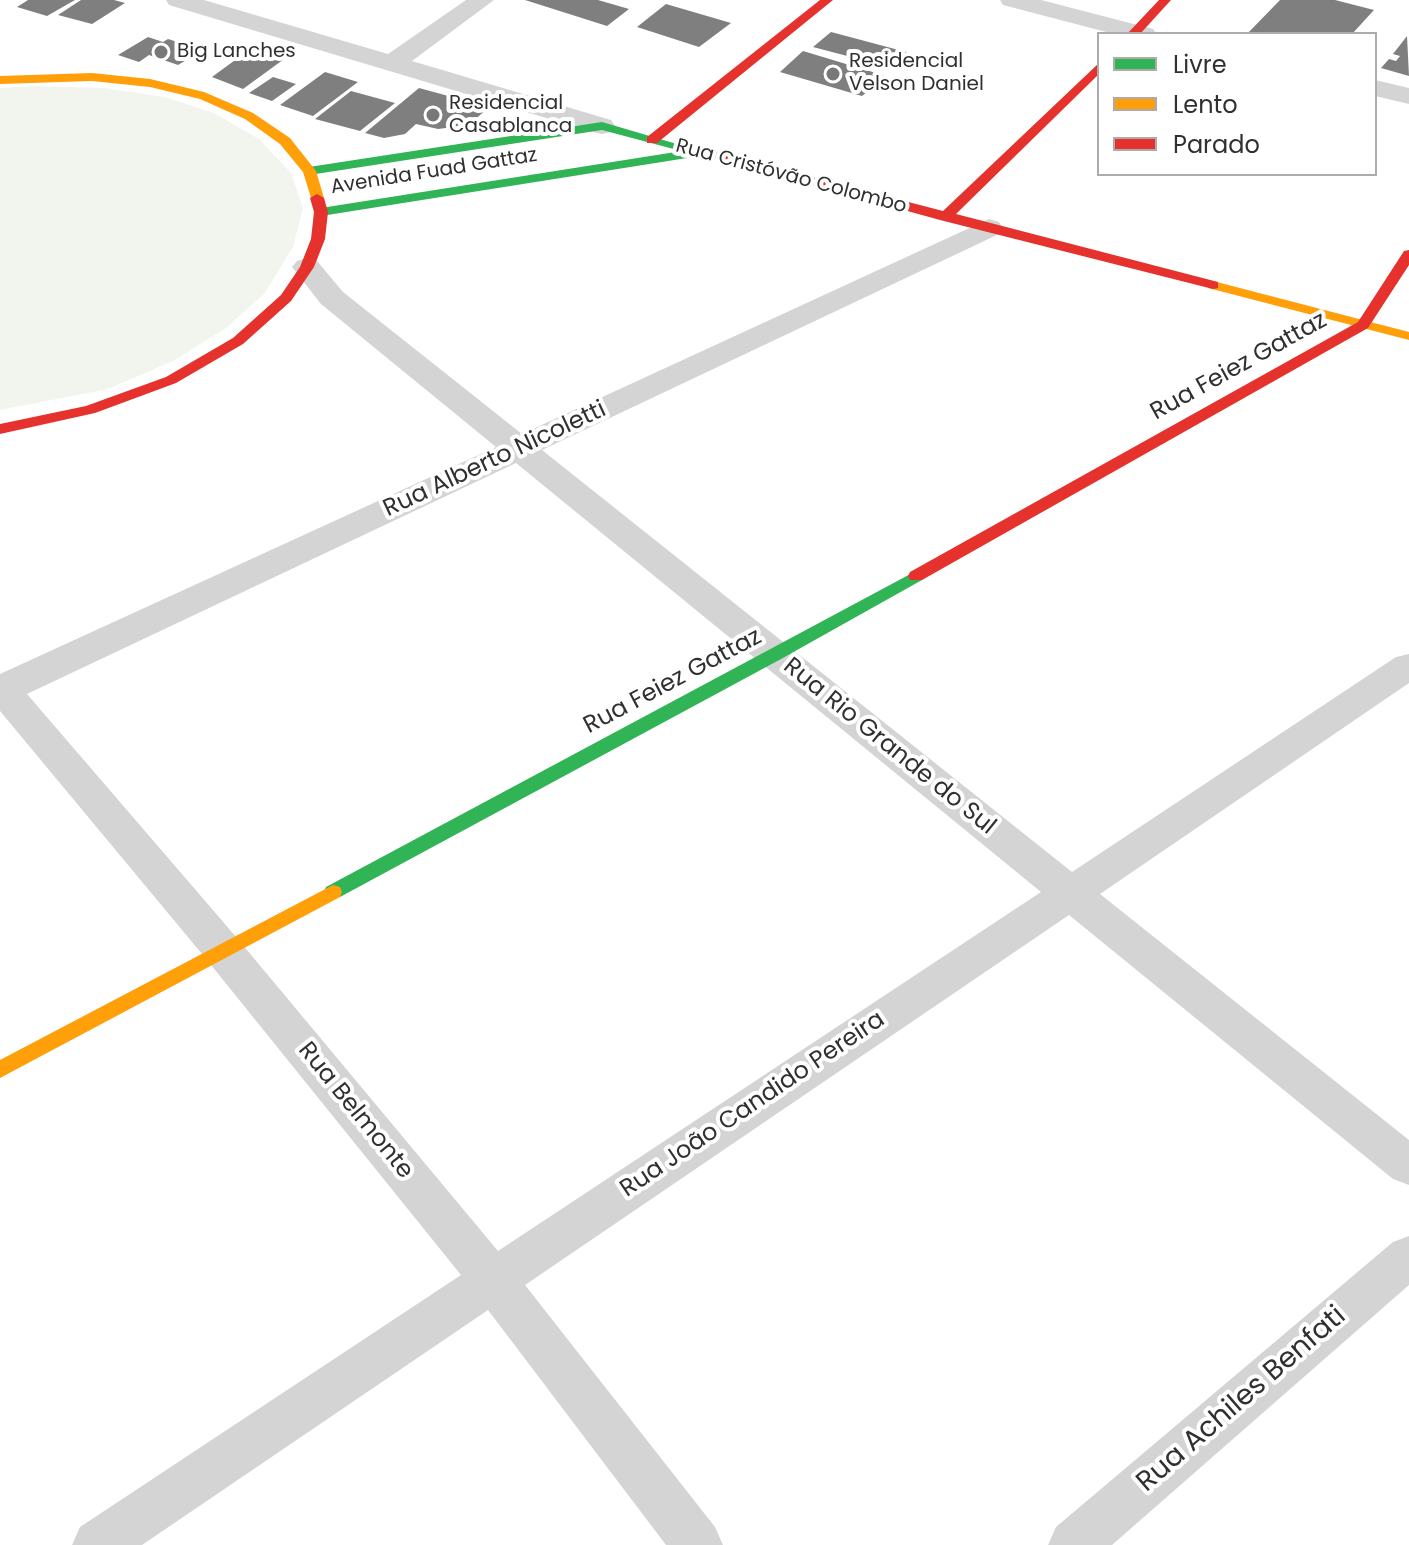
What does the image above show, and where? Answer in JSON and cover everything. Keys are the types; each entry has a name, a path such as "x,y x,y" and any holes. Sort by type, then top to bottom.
{"main road":[{"path":"652,140 827,0"},
{"path":"1138,32 1165,0"},
{"path":"945,217 1097,69"},
{"path":"0,80 92,77 150,83 204,96 249,116 285,141 309,171 321,212 318,239 307,267 286,298 238,341 171,380 90,410 0,429"},
{"name":"Rua Cristóvão Colombo","path":"602,126 1409,336"},
{"name":"Avenida Fuad Gattaz","path":"309,171 602,126"},
{"name":"Avenida Fuad Gattaz","path":"321,212 695,152"},
{"path":"1363,325 1409,254"},
{"name":"Rua Feiez Gattaz","path":"0,1070 775,655 1363,325"}],"street":[{"name":"Rua Cristóvão Colombo","path":"178,0 602,126"},
{"path":"393,63 482,0"},
{"path":"1012,0 1133,32"},
{"path":"1377,88 1409,96"},
{"name":"Rua Alberto Nicoletti","path":"1,690 989,228"},
{"name":"Rua Rio Grande do Sul","path":"307,267 332,298 1409,1166"},
{"path":"286,298 332,298"},
{"name":"Rua João Candido Pereira","path":"98,1545 1409,666"},
{"name":"Rua Belmonte","path":"1,690 222,949 493,1280 697,1545"},
{"name":"Rua Achiles Benfati","path":"1074,1545 1409,1256"}],"shaded area":[{"path":"0,88 104,88 165,97 214,113 259,139 291,173 303,208 293,247 264,294 226,328 173,361 108,389 0,410"}],"building":[{"path":"28,0 75,0 47,16 17,7"},
{"path":"81,0 125,3 92,24 58,15"},
{"path":"525,0 598,0 629,9 607,26"},
{"path":"1280,0 1335,0 1374,10 1354,32 1249,32"},
{"path":"666,4 731,23 699,47 637,27"},
{"path":"831,32 910,53 893,68 813,47"},
{"path":"1407,36 1409,76 1381,68 1389,59 1396,61 1400,56 1393,54"},
{"name":"Big Lanches","path":"148,37 163,42 168,39 203,50 178,65 149,55 139,62 118,55"},
{"path":"257,44 291,54 243,89 212,77"},
{"name":"Residencial Velson Daniel","path":"803,51 886,76 862,96 780,72"},
{"path":"325,72 358,82 313,116 280,105"},
{"path":"273,77 296,84 272,101 249,93"},
{"name":"Residencial Casablanca","path":"419,88 489,107 469,125 438,129 416,124 405,134 384,138 365,133"},
{"path":"351,91 395,103 360,131 315,119"}],"traffic: fast":[{"path":"309,171 602,126 681,147"},
{"path":"321,212 682,155"},
{"path":"333,892 916,576"}],"traffic: slow":[{"path":"0,80 92,77 150,83 204,96 249,116 285,141 309,171 317,198"},
{"path":"1213,285 1409,336"},
{"path":"0,1070 333,892"}],"traffic: jam":[{"path":"652,140 827,0"},
{"path":"1135,32 1165,0"},
{"path":"945,217 1097,69"},
{"path":"681,147 1213,285"},
{"path":"0,429 90,410 171,380 238,341 286,298 307,267 318,239 321,212 317,198"},
{"path":"916,576 1363,325 1409,254"}],"place":[{"name":"Big Lanches","path":"161,52"},
{"name":"Residencial Velson Daniel","path":"833,74"},
{"name":"Residencial Casablanca","path":"433,115"}]}
